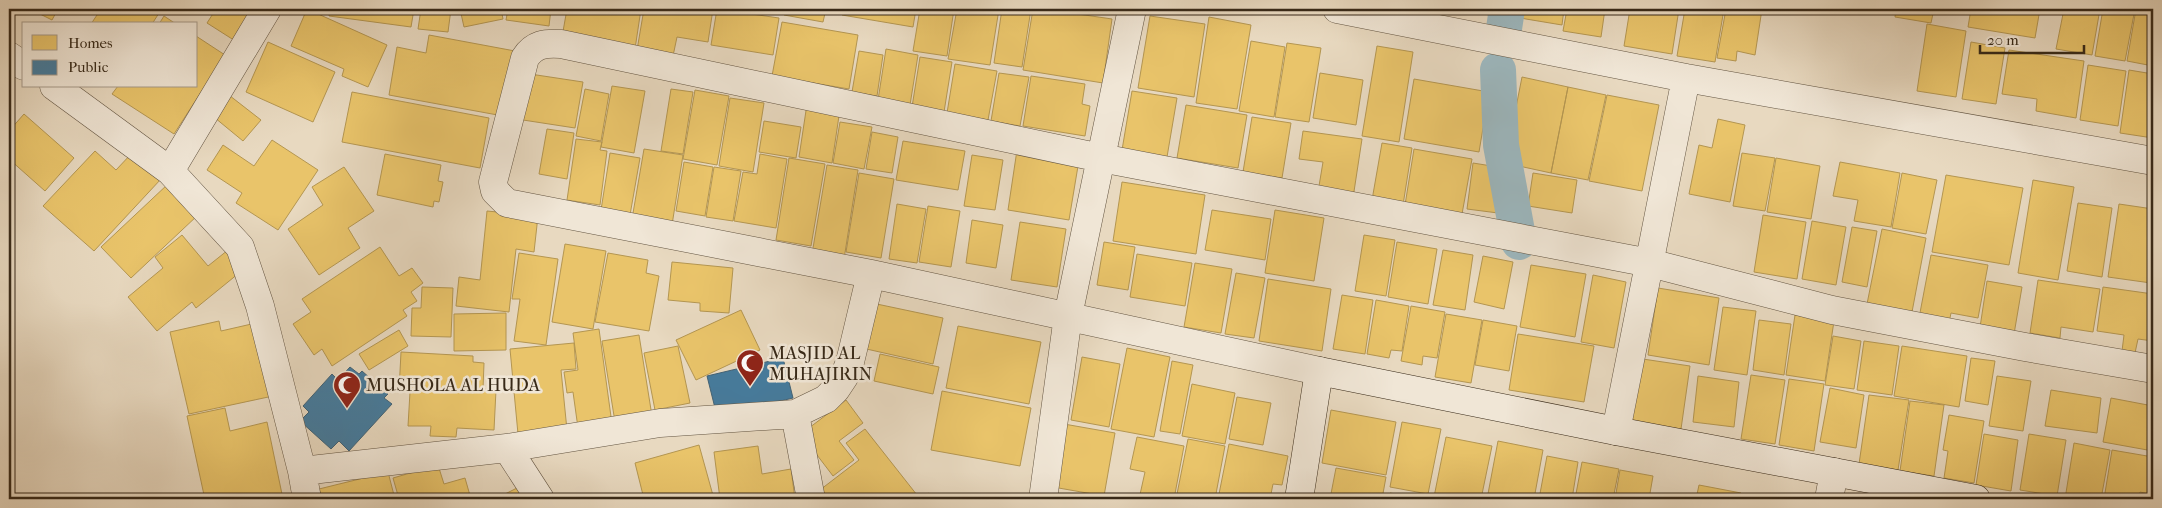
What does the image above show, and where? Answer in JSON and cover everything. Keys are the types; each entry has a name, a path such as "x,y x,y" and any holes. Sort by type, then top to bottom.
{"street":[{"path":"170,171 267,9"},
{"path":"1051,498 1068,316 1132,9"},
{"path":"1337,9 1410,16 1686,78 2153,162"},
{"path":"1976,499 1616,431 1319,371 870,274 508,203 495,191 493,182 525,58 529,50 546,43 561,44 1101,158 1650,263 1832,310 2025,347 2153,369"},
{"path":"9,56 22,65"},
{"path":"1616,431 1686,78"},
{"path":"57,88 170,171 240,247 260,306 302,471 307,499"},
{"path":"302,471 507,448 660,423 795,414 826,399 844,377 850,362 870,274"},
{"path":"1298,499 1319,371"},
{"path":"795,414 811,499"},
{"path":"507,448 540,499"},
{"path":"1829,499 1834,472"}],"building: Homes":[{"path":"30,9 58,9 52,20"},
{"path":"101,9 161,10 153,22 92,22"},
{"path":"216,9 264,9 240,44 207,23"},
{"path":"307,9 387,45 368,87 342,76 344,69 291,46"},
{"path":"330,9 414,9 411,27 329,16"},
{"path":"421,9 451,9 448,32 418,29"},
{"path":"460,9 501,9 503,19 464,27"},
{"path":"508,9 551,9 549,26 506,20"},
{"path":"567,9 641,9 635,49 562,37"},
{"path":"644,9 713,9 708,42 677,37 673,56 637,50"},
{"path":"717,9 779,18 773,55 711,45"},
{"path":"750,9 782,9 781,14"},
{"path":"785,9 826,9 823,22 784,15"},
{"path":"843,9 916,9 913,27 842,15"},
{"path":"920,9 954,9 947,56 913,51"},
{"path":"957,9 999,9 990,65 948,59"},
{"path":"1002,9 1031,9 1022,67 994,63"},
{"path":"1033,9 1072,9 1071,13 1112,19 1103,83 1023,70"},
{"path":"1453,9 1504,9 1502,17"},
{"path":"1515,9 1564,9 1562,25 1514,17"},
{"path":"1567,9 1605,9 1601,37 1563,31"},
{"path":"1630,9 1679,9 1672,54 1624,46"},
{"path":"1685,9 1724,9 1715,62 1677,56"},
{"path":"1726,9 1762,9 1755,55 1737,51 1736,61 1717,58"},
{"path":"1850,9 1874,9 1873,13"},
{"path":"1896,9 1934,9 1931,23 1895,17"},
{"path":"1971,9 2040,9 2035,38 1968,27"},
{"path":"2064,9 2100,9 2092,55 2056,49"},
{"path":"2103,9 2135,9 2125,61 2095,56"},
{"path":"2136,9 2153,9 2153,66 2127,61"},
{"path":"164,16 173,22 160,22"},
{"path":"1150,16 1205,24 1194,97 1138,88"},
{"path":"1209,17 1251,25 1237,109 1196,103"},
{"path":"782,22 858,35 849,89 772,76"},
{"path":"1927,24 1966,31 1956,97 1917,91"},
{"path":"429,35 515,51 503,116 389,95 397,47 426,53"},
{"path":"198,37 225,55 174,134 112,94 116,88 198,88"},
{"path":"1251,41 1285,47 1274,117 1239,111"},
{"path":"268,42 335,72 313,122 246,92"},
{"path":"1971,42 2005,48 1996,104 1962,99"},
{"path":"1287,43 1321,48 1309,122 1275,117"},
{"path":"1377,46 1413,52 1399,142 1362,136"},
{"path":"886,49 918,55 910,105 878,100"},
{"path":"2009,50 2084,61 2076,118 2036,111 2037,99 2002,94"},
{"path":"859,51 883,55 877,96 852,92"},
{"path":"920,57 952,62 944,112 912,107"},
{"path":"955,64 997,71 988,120 947,113"},
{"path":"2088,65 2126,71 2118,126 2080,120"},
{"path":"2129,70 2153,74 2153,138 2120,133"},
{"path":"999,73 1029,77 1020,126 991,121"},
{"path":"1320,73 1363,80 1356,125 1313,118"},
{"path":"530,74 583,82 575,128 523,120"},
{"path":"1031,76 1085,84 1082,104 1090,106 1085,136 1023,126"},
{"path":"1522,77 1568,87 1551,173 1505,163"},
{"path":"1414,79 1489,92 1479,152 1404,139"},
{"path":"612,86 645,91 634,153 601,147"},
{"path":"1568,87 1606,95 1588,180 1551,173"},
{"path":"585,89 609,94 601,141 576,136"},
{"path":"671,89 693,92 683,154 661,151"},
{"path":"695,90 729,96 717,165 683,159"},
{"path":"1132,91 1177,98 1167,157 1122,150"},
{"path":"225,92 261,120 243,141 209,113"},
{"path":"352,92 489,118 480,168 342,142"},
{"path":"1607,95 1659,105 1642,191 1589,181"},
{"path":"730,98 764,103 753,172 719,166"},
{"path":"807,104 840,109 832,163 799,157"},
{"path":"1186,105 1247,115 1238,168 1177,158"},
{"path":"24,114 74,158 45,191 9,159 9,131"},
{"path":"1252,117 1291,123 1282,178 1243,172"},
{"path":"1718,119 1745,125 1730,202 1689,194 1699,145 1712,148"},
{"path":"764,121 801,127 796,158 759,152"},
{"path":"840,122 872,127 864,169 833,163"},
{"path":"547,129 574,133 567,179 539,174"},
{"path":"1303,131 1362,139 1353,198 1318,192 1323,162 1299,159"},
{"path":"872,132 898,137 892,173 866,169"},
{"path":"576,139 602,142 600,150 607,151 600,205 567,200"},
{"path":"272,140 318,170 278,230 236,203 242,193 207,170 223,145 254,166"},
{"path":"903,141 965,151 958,190 896,180"},
{"path":"1382,143 1412,148 1403,205 1372,200"},
{"path":"644,149 683,155 672,225 632,219"},
{"path":"1414,149 1472,159 1462,214 1405,205"},
{"path":"1017,150 1079,160 1069,220 1008,210"},
{"path":"95,151 116,170 132,153 161,179 94,251 43,206"},
{"path":"610,153 640,158 630,215 601,210"},
{"path":"1742,153 1775,158 1765,211 1733,206"},
{"path":"385,154 441,165 438,181 443,182 439,202 434,201 433,207 377,195"},
{"path":"760,154 787,159 776,228 734,221 743,172 757,174"},
{"path":"972,155 1003,160 995,210 964,206"},
{"path":"789,158 825,164 811,246 776,240"},
{"path":"1776,158 1820,166 1811,219 1767,212"},
{"path":"684,162 713,167 705,216 676,211"},
{"path":"1840,162 1900,173 1891,227 1854,221 1858,200 1833,196"},
{"path":"1473,163 1504,168 1498,213 1467,209"},
{"path":"827,165 858,170 844,259 812,254"},
{"path":"344,167 374,211 348,228 360,248 319,275 288,229 323,205 312,187"},
{"path":"714,167 741,171 733,221 706,217"},
{"path":"859,173 894,179 881,258 846,252"},
{"path":"1533,173 1577,180 1572,213 1528,206"},
{"path":"1902,173 1937,180 1926,234 1892,228"},
{"path":"1946,175 2023,188 2009,265 1932,252"},
{"path":"2033,180 2074,187 2058,280 2018,273"},
{"path":"1122,182 1205,195 1196,254 1113,241"},
{"path":"168,184 198,215 131,278 101,247"},
{"path":"2078,203 2112,208 2102,277 2067,271"},
{"path":"897,204 926,209 917,263 889,259"},
{"path":"2119,204 2153,209 2153,265 2151,283 2108,277"},
{"path":"928,206 960,211 951,267 919,262"},
{"path":"1212,210 1271,219 1265,260 1205,250"},
{"path":"1275,210 1324,218 1314,281 1265,273"},
{"path":"487,211 538,216 534,252 516,249 509,312 456,306 459,277 480,280"},
{"path":"1763,215 1806,222 1797,279 1754,272"},
{"path":"972,220 1003,225 996,268 966,263"},
{"path":"1812,221 1846,227 1836,285 1802,279"},
{"path":"1020,222 1066,229 1057,287 1011,280"},
{"path":"1852,227 1877,231 1867,287 1842,282"},
{"path":"1882,229 1926,238 1912,312 1867,304"},
{"path":"182,235 208,266 228,250 244,269 196,308 192,302 157,331 128,297 163,268 155,257"},
{"path":"1364,235 1395,240 1386,296 1355,291"},
{"path":"1104,242 1135,247 1128,290 1097,285"},
{"path":"1397,242 1437,249 1428,304 1388,297"},
{"path":"565,244 606,251 593,329 552,322"},
{"path":"380,247 399,276 412,268 423,283 411,292 417,301 403,310 407,316 332,366 322,349 314,355 293,324 311,312 302,299"},
{"path":"1443,250 1473,255 1465,310 1433,305"},
{"path":"519,253 558,259 546,345 514,341 520,299 512,299"},
{"path":"608,253 648,260 646,273 659,276 649,331 595,322"},
{"path":"1137,254 1192,263 1185,306 1130,297"},
{"path":"1931,255 1988,265 1978,318 1951,313 1949,323 1919,318"},
{"path":"1483,256 1513,262 1504,309 1474,302"},
{"path":"672,262 733,268 729,313 700,311 700,303 668,300"},
{"path":"1195,263 1232,269 1221,333 1184,327"},
{"path":"1531,265 1586,274 1575,337 1520,327"},
{"path":"1236,273 1265,278 1254,338 1225,334"},
{"path":"1593,275 1626,282 1614,348 1581,342"},
{"path":"1268,279 1331,289 1322,351 1259,341"},
{"path":"2038,280 2100,289 2093,332 2061,327 2060,338 2030,333"},
{"path":"1987,281 2022,287 2013,340 1979,334"},
{"path":"422,287 453,288 451,337 411,336 412,308 421,308"},
{"path":"2103,287 2153,294 2153,341 2138,339 2135,353 2122,351 2124,335 2097,331"},
{"path":"1658,288 1719,298 1709,365 1648,355"},
{"path":"1342,295 1373,300 1365,354 1333,349"},
{"path":"1376,300 1409,306 1402,351 1391,350 1389,358 1367,354"},
{"path":"872,303 943,318 933,364 862,348"},
{"path":"1411,306 1445,312 1437,358 1423,356 1422,365 1401,361"},
{"path":"1723,307 1756,311 1747,375 1714,370"},
{"path":"741,310 760,350 696,380 676,340"},
{"path":"506,313 506,350 454,351 454,314"},
{"path":"1446,314 1482,320 1471,383 1435,377"},
{"path":"1795,315 1834,321 1825,381 1786,375"},
{"path":"1483,320 1517,326 1509,371 1475,365"},
{"path":"1759,320 1791,324 1784,375 1753,370"},
{"path":"219,321 221,331 256,323 273,396 189,414 170,332"},
{"path":"958,326 1041,342 1029,404 946,388"},
{"path":"599,329 612,424 578,428 573,392 567,393 564,372 578,370 573,333"},
{"path":"399,330 408,346 369,370 359,354"},
{"path":"1518,334 1594,346 1584,402 1509,390"},
{"path":"639,335 652,416 615,422 602,341"},
{"path":"1833,336 1861,341 1854,389 1825,385"},
{"path":"1864,341 1899,346 1892,395 1857,390"},
{"path":"574,343 576,369 561,370 567,430 518,434 510,349"},
{"path":"678,346 690,403 655,410 644,353"},
{"path":"1902,346 1967,356 1959,407 1894,396"},
{"path":"1127,348 1170,357 1154,437 1111,429"},
{"path":"401,352 473,356 473,362 484,363 483,389 496,390 494,430 457,428 456,437 430,436 431,426 408,426 410,392 399,391"},
{"path":"880,354 939,367 933,394 874,381"},
{"path":"1082,357 1120,364 1109,427 1071,420"},
{"path":"1636,358 1690,366 1681,429 1627,421"},
{"path":"1971,358 1995,361 1988,405 1965,401"},
{"path":"1172,361 1193,365 1180,434 1160,431"},
{"path":"1751,375 1785,380 1775,444 1741,439"},
{"path":"1698,376 1739,382 1734,427 1693,422"},
{"path":"1997,376 2031,381 2023,431 1989,426"},
{"path":"1789,379 1824,384 1814,451 1779,445"},
{"path":"1192,384 1235,393 1225,444 1182,436"},
{"path":"1830,388 1864,395 1856,448 1820,442"},
{"path":"2051,390 2101,398 2097,433 2045,426"},
{"path":"942,391 1031,408 1020,466 931,450"},
{"path":"1869,395 1909,400 1898,470 1859,464"},
{"path":"1237,397 1271,403 1263,445 1229,439"},
{"path":"2111,398 2153,406 2153,451 2103,442"},
{"path":"846,400 863,423 839,441 854,460 833,476 801,434"},
{"path":"1910,401 1944,405 1934,476 1900,471"},
{"path":"225,408 230,431 267,422 283,499 185,499 204,495 187,416"},
{"path":"1331,410 1396,422 1386,475 1322,463"},
{"path":"1949,415 1984,421 1974,483 1944,478 1948,451 1943,450"},
{"path":"1402,422 1441,429 1428,494 1390,487"},
{"path":"1064,424 1115,433 1104,496 1053,487"},
{"path":"865,429 917,495 911,499 821,499 816,493 859,460 846,443"},
{"path":"1984,434 2018,440 2011,491 1976,485"},
{"path":"2029,434 2066,440 2057,496 2020,490"},
{"path":"1137,437 1184,446 1174,499 1139,499 1145,472 1130,469"},
{"path":"1446,437 1492,446 1481,499 1434,497"},
{"path":"1188,439 1225,446 1215,499 1176,499"},
{"path":"1498,441 1543,450 1534,499 1487,499"},
{"path":"2074,443 2110,450 2101,499 2065,499"},
{"path":"1229,444 1288,456 1282,485 1273,484 1270,499 1218,499"},
{"path":"699,445 714,499 644,499 635,463"},
{"path":"758,446 762,474 791,469 795,499 720,499 714,452"},
{"path":"2112,450 2153,457 2153,495 2140,492 2138,499 2104,499"},
{"path":"1547,456 1578,462 1572,499 1539,499"},
{"path":"1582,462 1619,469 1613,499 1575,499"},
{"path":"438,465 444,484 465,478 471,499 399,499 393,478"},
{"path":"1336,468 1386,477 1382,499 1330,499"},
{"path":"1620,470 1653,476 1649,499 1615,499"},
{"path":"388,472 395,499 322,499 319,489"},
{"path":"523,485 531,499 495,499"},
{"path":"1699,485 1741,493 1740,499 1696,499"},
{"path":"929,493 934,499 921,499"},
{"path":"1390,493 1424,499 1388,499"},
{"path":"1651,494 1679,499 1650,499"},
{"path":"1755,494 1787,499 1754,499"}],"building: Public":[{"name":"MASJID AL MUHAJIRIN","path":"783,358 793,398 717,416 707,376"},
{"name":"MUSHOLA AL HUDA","path":"350,367 359,374 362,371 388,394 384,398 392,404 349,451 339,441 331,449 300,421 309,412 303,406 332,374 338,380"}],"waterway":[{"path":"1503,35 1507,9"},
{"path":"1498,70 1501,145 1519,242"}],"place":[{"name":"MASJID AL MUHAJIRIN","path":"750,387"},
{"name":"MUSHOLA AL HUDA","path":"347,409"}]}
